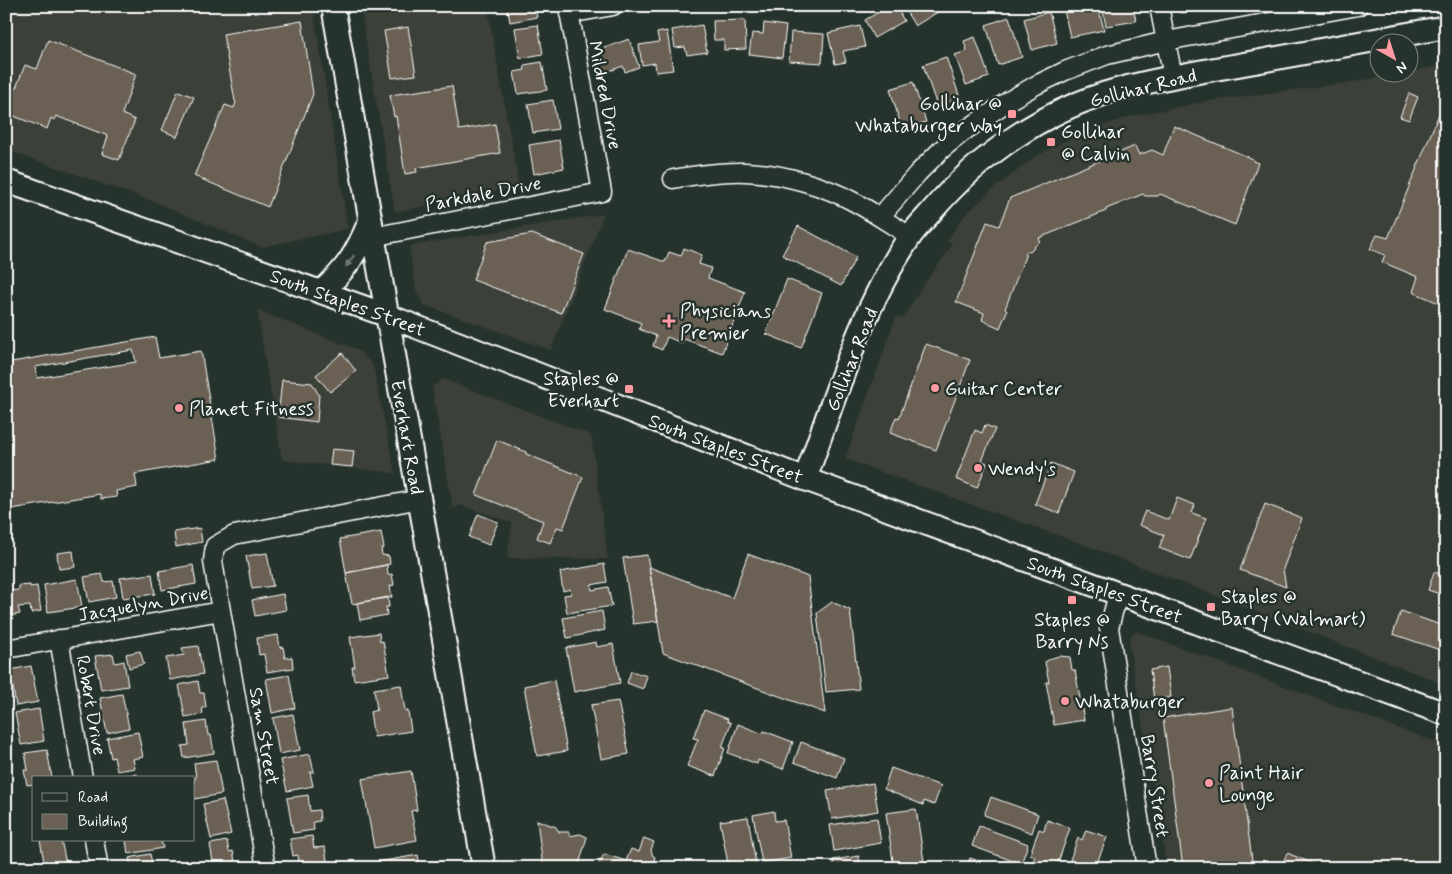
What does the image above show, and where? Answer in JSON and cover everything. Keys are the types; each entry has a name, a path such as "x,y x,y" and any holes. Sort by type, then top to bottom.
{"main road":[{"name":"Everhart Road","path":"333,6 370,230 420,499 484,868"},
{"name":"Gollihar Road","path":"805,479 850,356 889,271 910,236 948,192 977,165 1012,138 1043,120 1080,103 1119,89 1173,77 1446,27"},
{"name":"South Staples Street","path":"6,181 386,315 805,479 1446,714"},
{"path":"321,292 336,279 370,230"}],"street":[{"path":"569,10 613,6"},
{"path":"1159,6 1173,77"},
{"path":"880,217 918,173 942,149 984,116 1036,85 1065,71 1107,55 1358,6"},
{"name":"Mildred Drive","path":"569,10 602,192"},
{"path":"673,179 723,172 793,179 858,204 910,236"},
{"name":"Parkdale Drive","path":"370,230 602,192"},
{"name":"Jacquelyn Drive","path":"6,649 221,611 214,561 215,546 234,535 420,499"},
{"name":"Barry Street","path":"1118,594 1109,628 1147,868"},
{"name":"Sam Street","path":"221,611 266,868"},
{"name":"Robert Drive","path":"59,640 83,776"},
{"path":"94,842 99,868"}],"shaded area":[{"path":"8,6 313,6 348,229 261,247 155,202 6,150 6,12"},
{"path":"360,6 487,6 519,186 395,212"},
{"path":"1446,65 1446,685 1090,547 845,459 896,317 903,318 952,245 947,241 964,216 992,190 1035,157 1072,137 1128,117 1209,101 1370,79 1370,82 1420,82 1420,69"},
{"path":"604,214 551,350 424,305 416,290 409,246"},
{"path":"257,310 358,350 373,365 395,473 282,460"},
{"path":"443,379 591,435 608,559 507,558 512,523 460,505 453,509 432,387"},
{"path":"1138,632 1446,746 1446,868 1167,868 1129,644 1132,633"}],"building":[{"path":"507,6 535,6 537,17 510,22"},
{"path":"889,6 896,6 904,21 874,38 865,20"},
{"path":"907,6 943,6 944,8 915,26 904,8"},
{"path":"1080,6 1098,6 1104,30 1070,37 1064,10"},
{"path":"1102,6 1133,6 1136,21 1106,26"},
{"path":"1180,6 1211,6 1212,7 1181,13"},
{"path":"1049,12 1057,43 1032,50 1024,19"},
{"path":"1009,17 1022,57 998,65 986,25"},
{"path":"745,20 746,49 724,50 724,40 714,40 713,21"},
{"path":"302,21 313,94 268,207 194,176 225,105 234,108 236,102 223,34"},
{"path":"764,23 786,26 782,58 749,54 752,33 763,34"},
{"path":"538,25 543,54 520,58 515,28"},
{"path":"702,25 707,52 687,55 685,47 675,48 672,30"},
{"path":"860,26 865,47 843,51 846,62 835,64 828,33"},
{"path":"408,27 416,75 392,78 384,31"},
{"path":"667,31 673,70 656,72 655,63 642,65 639,45 659,42 657,33"},
{"path":"791,32 824,34 822,63 789,61"},
{"path":"975,37 989,77 966,85 955,55 967,51 964,41"},
{"path":"629,39 639,67 625,72 623,66 604,73 596,51"},
{"path":"48,40 136,74 122,114 135,120 119,160 102,154 108,136 56,116 54,120 51,118 47,129 6,113 25,65 37,69"},
{"path":"946,57 960,98 937,106 923,65"},
{"path":"542,62 547,90 518,94 514,72 525,70 524,65"},
{"path":"913,82 926,122 902,129 890,89"},
{"path":"452,86 459,130 495,124 500,153 416,168 417,172 405,174 396,116 394,117 390,95"},
{"path":"178,91 194,97 177,137 162,130"},
{"path":"1409,93 1418,97 1409,120 1400,117"},
{"path":"1446,97 1446,306 1413,292 1418,277 1382,262 1385,255 1370,249 1377,235 1388,238"},
{"path":"553,100 558,129 533,133 528,104"},
{"path":"1174,126 1253,159 1253,161 1258,163 1235,225 1160,194 1158,196 1145,196 1143,194 1039,238 1040,241 1030,251 1027,251 1005,309 1007,311 1000,328 982,320 984,313 956,302 987,222 999,226 1010,198 1135,146 1139,155 1152,150 1163,155"},
{"path":"559,140 564,168 534,174 529,145"},
{"path":"798,226 856,257 841,286 782,255"},
{"path":"532,234 584,254 561,313 473,280 487,242"},
{"path":"684,248 702,255 699,264 711,268 708,278 745,292 722,353 684,339 682,343 667,337 662,350 653,346 656,336 639,329 641,323 605,309 628,249 665,262 669,252 681,256"},
{"path":"787,279 822,293 801,348 766,334"},
{"path":"155,337 159,358 201,351 219,459 135,474 137,487 116,491 117,497 101,499 100,494 6,510 6,363","holes":["133,350 136,362 37,378 35,367"]},
{"name":"Guitar Center","path":"926,344 970,360 936,450 890,433 896,417 899,418"},
{"path":"342,353 356,371 330,392 316,375"},
{"path":"282,380 312,383 319,395 317,422 278,417"},
{"path":"985,425 995,429 982,461 987,463 977,488 956,479 975,430 982,433"},
{"path":"497,440 583,477 563,529 557,527 550,543 537,538 543,521 476,495"},
{"path":"332,449 354,451 352,467 330,465"},
{"path":"1051,463 1074,472 1059,513 1035,504"},
{"path":"1177,498 1195,505 1192,513 1206,518 1190,560 1159,548 1164,535 1139,525 1145,511 1169,520"},
{"path":"1265,504 1302,518 1283,569 1286,587 1240,570"},
{"path":"478,514 498,522 489,545 469,537"},
{"path":"200,528 202,542 176,547 174,532"},
{"path":"381,532 384,548 381,549 382,555 389,556 390,564 346,573 340,539"},
{"path":"73,551 75,567 59,569 57,553"},
{"path":"267,553 273,586 252,589 246,556"},
{"path":"748,554 808,577 825,713 663,653 649,567 732,598"},
{"path":"647,555 658,621 633,624 623,558"},
{"path":"604,564 607,582 591,585 592,590 608,587 612,606 567,613 564,595 571,594 570,589 563,591 560,572"},
{"path":"193,565 196,584 162,590 159,571"},
{"path":"387,565 388,575 392,574 394,585 390,586 392,597 352,604 346,573"},
{"path":"1434,572 1446,576 1446,596 1428,590"},
{"path":"102,574 104,582 113,581 116,597 89,602 84,577"},
{"path":"152,574 155,594 123,598 120,578"},
{"path":"77,579 82,607 48,612 44,585"},
{"path":"30,585 30,587 37,586 41,611 31,613 30,606 18,607 20,614 9,616 6,591 19,590 19,586"},
{"path":"283,594 286,610 255,616 252,600"},
{"path":"388,597 389,607 386,607 387,615 360,620 357,603"},
{"path":"832,602 850,610 859,689 826,692 817,613"},
{"path":"602,611 605,630 567,638 563,618"},
{"path":"1401,611 1446,627 1446,652 1393,634"},
{"path":"379,633 380,642 383,641 389,675 354,680 352,667 355,667 350,637"},
{"path":"278,635 280,648 283,647 285,658 292,657 293,668 267,672 264,654 259,655 257,638"},
{"path":"596,642 597,647 613,644 620,683 574,692 566,648"},
{"path":"198,646 203,674 170,680 166,658 184,655 182,648"},
{"path":"140,651 144,664 129,668 126,654"},
{"path":"113,654 115,663 124,661 128,686 101,690 95,656"},
{"name":"Whataburger","path":"1059,656 1070,657 1072,670 1075,670 1084,720 1054,725 1046,682 1049,682 1045,662"},
{"path":"31,666 38,702 16,706 10,670"},
{"path":"1167,667 1171,697 1154,700 1150,670"},
{"path":"631,671 647,676 643,689 627,683"},
{"path":"289,675 295,708 272,713 266,679"},
{"path":"554,680 567,751 537,756 524,686"},
{"path":"198,681 200,693 204,693 206,707 202,708 203,714 185,717 179,685"},
{"path":"401,685 405,711 408,711 411,731 374,737 370,712 377,710 374,689"},
{"path":"122,694 129,728 107,733 100,698"},
{"path":"618,701 629,754 601,759 591,705"},
{"path":"1232,707 1253,868 1183,868 1163,718"},
{"path":"39,709 44,741 21,745 15,713"},
{"path":"704,710 728,719 727,721 731,723 722,747 725,748 715,776 687,766 698,739 693,738"},
{"path":"293,714 300,750 279,754 273,718"},
{"path":"206,721 214,753 184,758 182,746 189,745 186,724"},
{"path":"738,724 763,734 764,731 793,742 783,769 758,760 757,764 728,753"},
{"path":"138,732 143,757 133,759 135,768 117,771 114,757 111,758 107,738"},
{"path":"6,734 9,734 12,749 6,750"},
{"path":"801,742 844,758 837,778 794,762"},
{"path":"47,750 52,776 32,776 32,784 27,785 24,770 28,770 25,753"},
{"path":"310,754 314,772 310,772 313,786 287,791 280,760"},
{"path":"216,760 222,794 195,799 196,778 194,763"},
{"path":"891,768 941,786 934,805 924,801 923,805 884,789"},
{"path":"411,771 417,810 411,811 417,840 374,848 362,779"},
{"path":"873,783 878,811 832,819 827,791"},
{"path":"308,795 310,811 319,810 320,821 313,822 314,830 293,833 287,798"},
{"path":"991,797 1038,814 1032,833 984,815"},
{"path":"223,800 231,834 211,839 203,804"},
{"path":"916,809 925,868 894,868 886,813"},
{"path":"774,811 775,821 784,820 791,858 762,863 753,815"},
{"path":"748,817 756,865 733,868 732,863 728,864 720,821"},
{"path":"877,818 881,843 834,851 830,825"},
{"path":"537,820 556,827 559,832 569,832 570,836 580,834 587,837 578,868 543,868"},
{"path":"1047,820 1070,828 1056,868 1037,868 1031,866 1035,856 1030,854 1039,829 1044,831"},
{"path":"979,826 1028,844 1021,864 972,846"},
{"path":"1086,830 1107,837 1095,868 1067,868 1078,838 1082,840"},
{"path":"312,836 314,848 325,847 328,868 300,868 298,855 293,856 290,839"},
{"path":"644,838 654,842 651,850 655,857 652,868 597,868 604,854 626,861 631,849 639,852"},
{"path":"227,841 229,852 233,851 236,867 214,868 210,844"},
{"path":"40,842 61,842 66,863 45,867"},
{"path":"126,842 162,842 163,848 128,854"},
{"path":"1287,853 1324,868 1281,868"},
{"path":"150,854 153,868 131,868 129,858"},
{"path":"418,855 420,867 422,868 379,868 378,862"},
{"path":"859,856 860,868 834,868 833,860"},
{"path":"970,858 998,868 966,868"}],"place":[{"name":"Gollihar @ Whataburger Way","path":"1012,114"},
{"name":"Gollihar @ Calvin","path":"1051,142"},
{"name":"Physicians Premier","path":"669,321"},
{"name":"Guitar Center","path":"935,388"},
{"name":"Staples @ Everhart","path":"629,389"},
{"name":"Planet Fitness","path":"179,408"},
{"name":"Wendy's","path":"978,468"},
{"name":"Staples @ Barry Ns","path":"1072,600"},
{"name":"Staples @ Barry (Walmart)","path":"1211,607"},
{"name":"Whataburger","path":"1065,701"},
{"name":"Paint Hair Lounge","path":"1209,783"}]}
